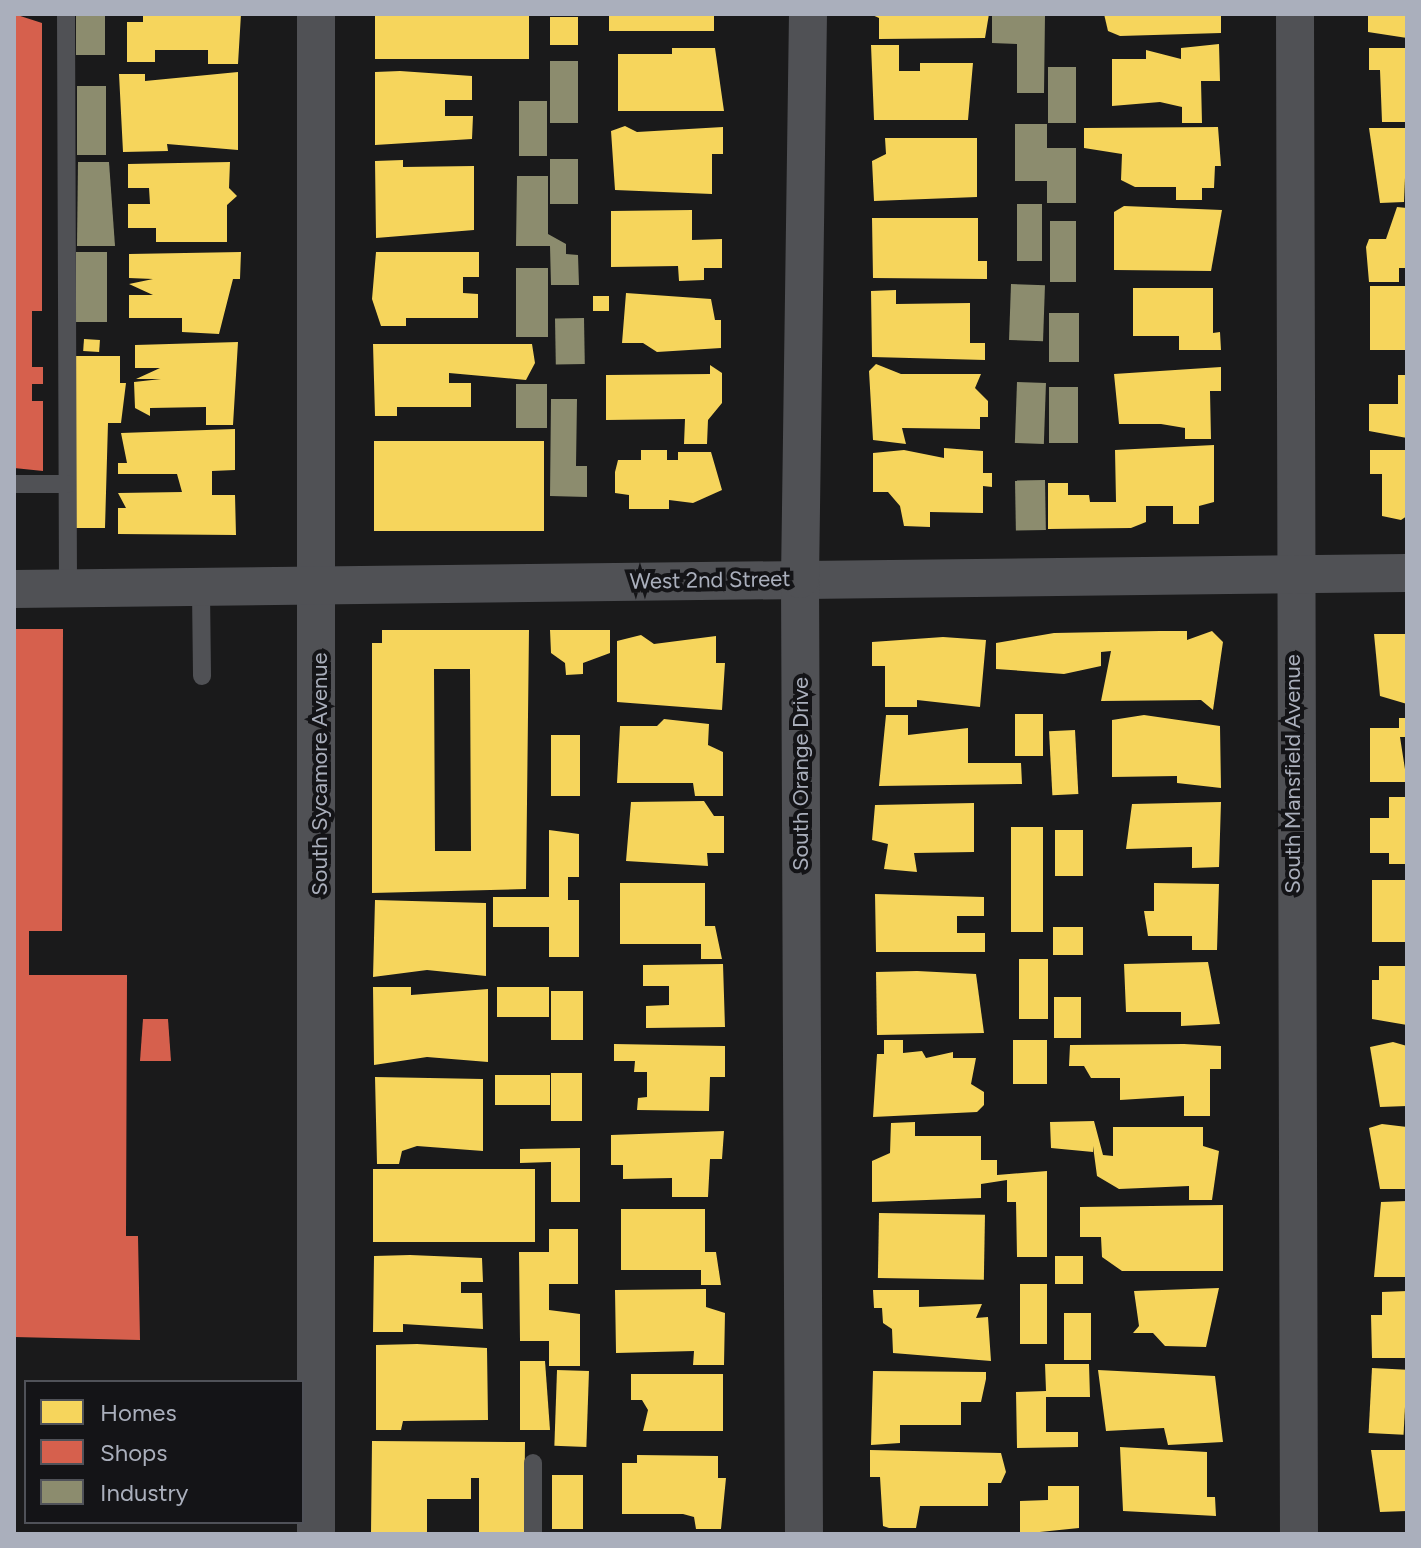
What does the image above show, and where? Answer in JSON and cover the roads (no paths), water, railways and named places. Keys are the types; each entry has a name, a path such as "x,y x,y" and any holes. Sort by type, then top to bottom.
{"street":[{"name":"South Sycamore Avenue","path":"316,14 321,588 316,1534"},
{"name":"South Orange Drive","path":"804,1534 800,579 808,14"},
{"name":"South Mansfield Avenue","path":"1295,14 1291,573 1299,1534"},
{"name":"West 2nd Street","path":"14,589 201,592 800,579 1407,573"}],"lane":[{"path":"66,14 68,590"},
{"path":"14,484 67,484"},
{"path":"201,592 202,676"},
{"path":"533,1463 533,1534"}]}
